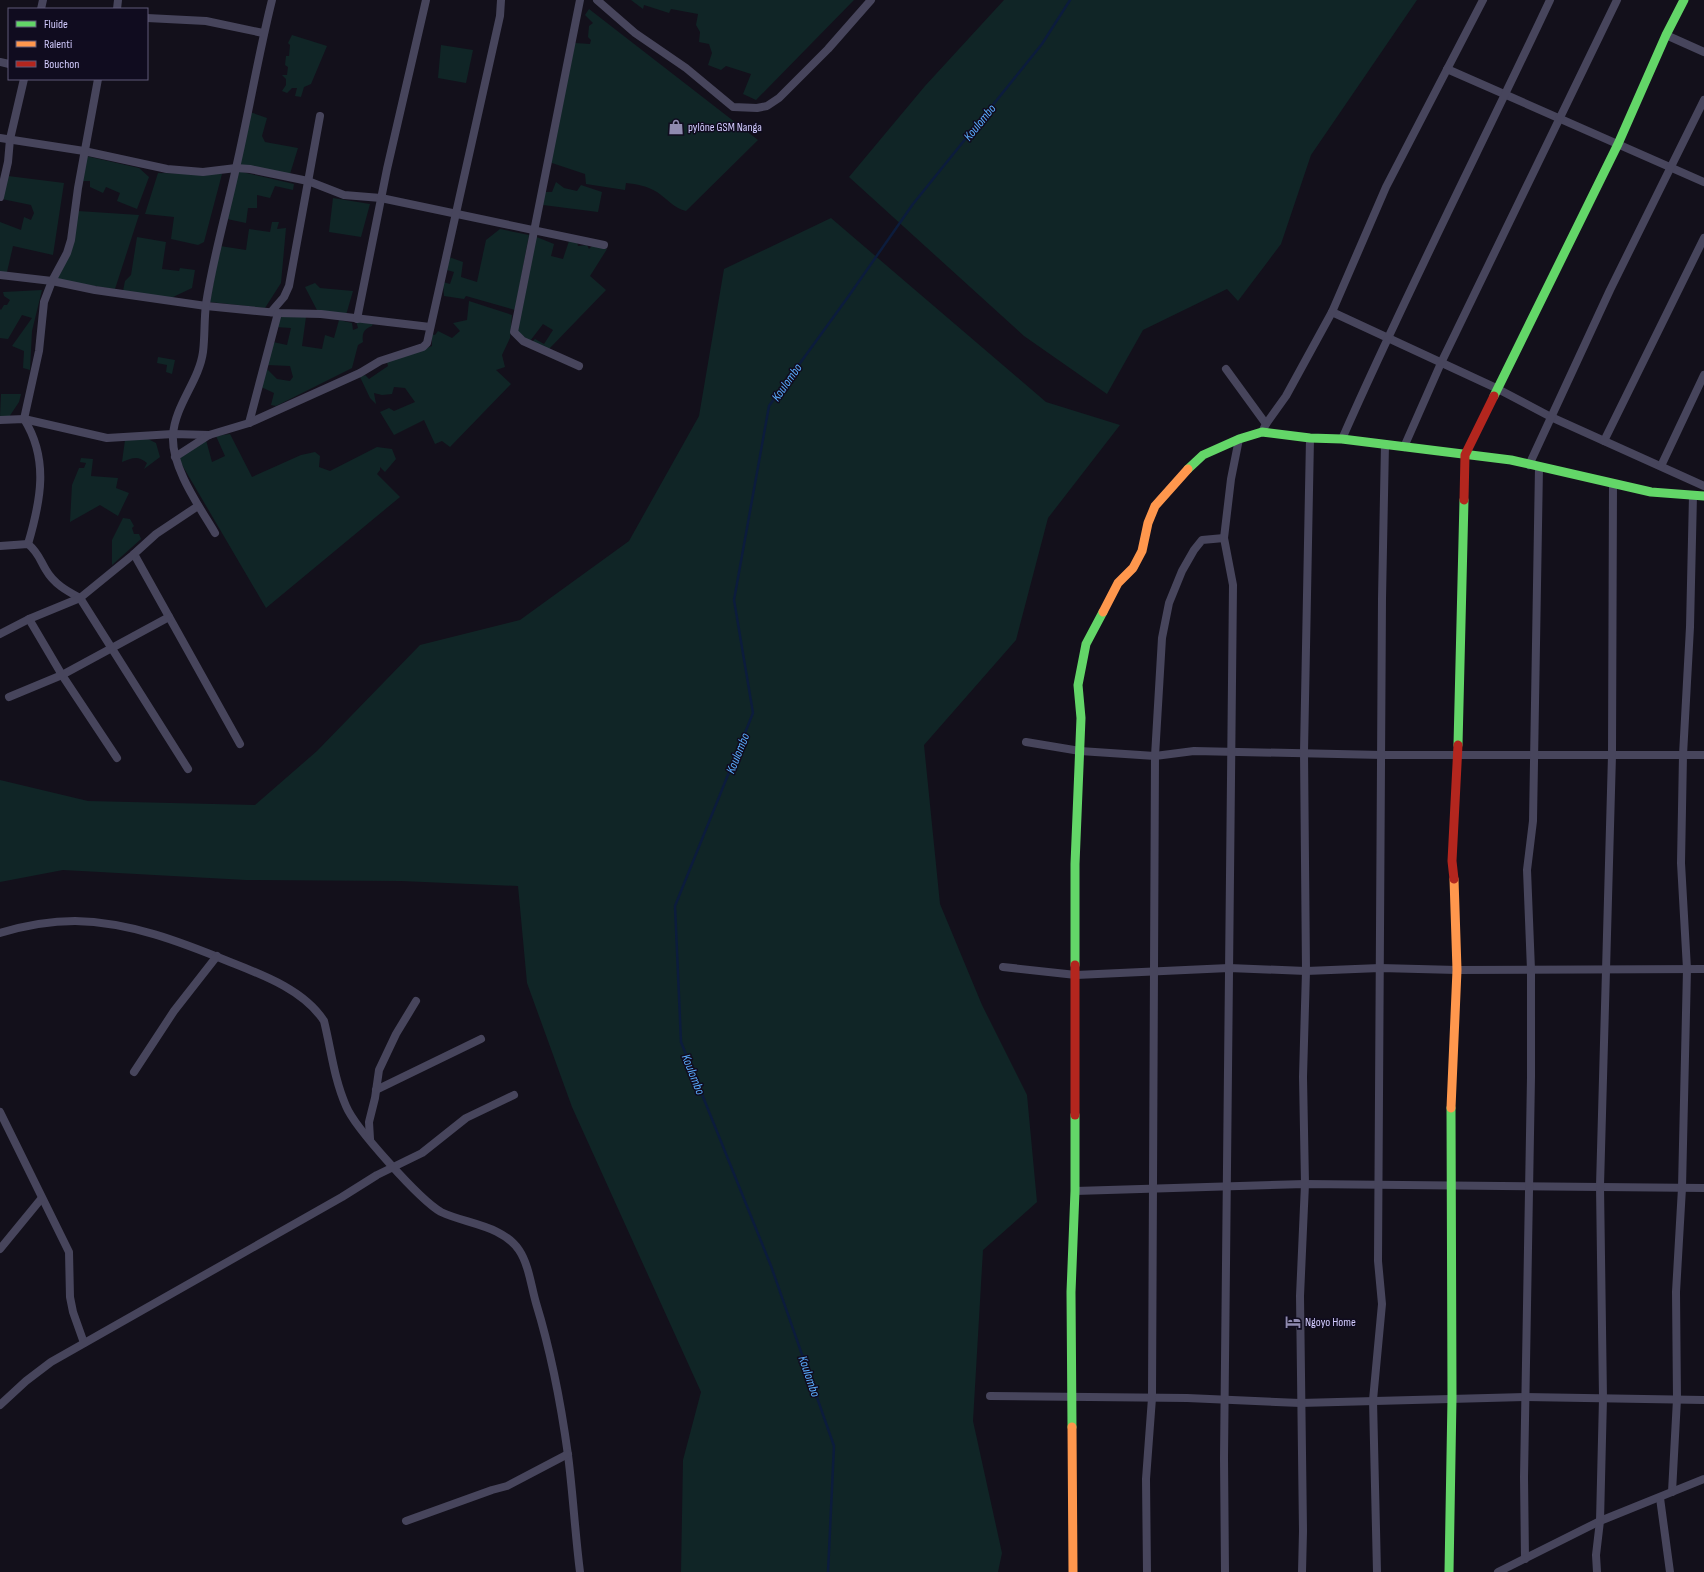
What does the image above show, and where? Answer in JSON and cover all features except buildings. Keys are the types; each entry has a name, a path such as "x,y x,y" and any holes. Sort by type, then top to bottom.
{"street":[{"path":"215,533 198,506 174,457 173,434 180,410 203,354 206,306 213,263 236,168 263,33 272,0"},
{"path":"357,319 381,198 426,0"},
{"path":"174,457 209,435 249,423 360,373 380,361 423,347 427,343 500,16 501,0"},
{"path":"580,0 514,332 522,341 580,366"},
{"path":"597,0 635,33 686,68 733,107 757,108 767,106 779,98 828,50 872,0"},
{"path":"1073,1572 1071,1292 1075,1191 1075,864 1081,718 1078,685 1080,668 1086,644 1118,583 1133,568 1142,550 1148,523 1156,506 1202,455 1264,428 1286,396 1332,312 1386,187 1483,0"},
{"path":"1342,439 1386,338 1506,94 1550,0"},
{"path":"1404,447 1441,363 1617,0"},
{"path":"1449,1572 1452,1398 1450,1186 1451,1076 1457,970 1456,909 1452,861 1458,755 1465,456 1496,388 1618,144 1666,36 1684,0"},
{"path":"148,18 206,21 263,33"},
{"path":"1666,36 1704,52"},
{"path":"1447,69 1704,182"},
{"path":"0,197 8,162 10,139 24,80"},
{"path":"28,544 36,516 40,486 40,454 32,432 24,419 39,351 44,302 52,281 67,253 71,240 84,151 98,80"},
{"path":"1529,465 1610,290 1704,100"},
{"path":"249,423 274,313 289,286 320,116"},
{"path":"0,138 84,151 167,169 203,172 236,168 250,169 308,181 344,195 381,198 604,245"},
{"path":"1604,441 1704,238"},
{"path":"0,275 52,281 95,290 206,306 274,313 320,314 430,327"},
{"path":"1332,312 1496,388 1551,417 1704,486"},
{"path":"1226,369 1264,428 1310,438 1342,439 1465,456 1511,460 1651,492 1704,496"},
{"path":"1661,466 1704,375"},
{"path":"0,420 24,419 107,438 173,434 209,435"},
{"path":"1302,1572 1303,1531 1300,1403 1300,1296 1305,1184 1303,1077 1306,971 1304,752 1310,438"},
{"path":"1225,1572 1224,1458 1226,1398 1233,585 1224,538 1231,479 1239,439"},
{"path":"1377,1572 1373,1400 1382,1304 1378,1261 1382,599 1385,444"},
{"path":"1525,1559 1525,1397 1530,1186 1531,970 1527,870 1533,821 1539,467"},
{"path":"1597,1572 1596,1555 1600,1521 1603,1398 1600,1186 1612,755 1613,484"},
{"path":"1672,1492 1677,1399 1676,1292 1682,1188 1687,969 1681,863 1683,755 1690,627 1693,495"},
{"path":"0,634 29,619 80,598 156,534 198,506"},
{"path":"1147,1572 1146,1479 1152,1398 1152,1189 1155,971 1153,864 1155,756 1162,638 1169,603 1182,571 1194,550 1202,540 1224,538"},
{"path":"0,546 28,544 37,551 52,580 64,590 80,598 188,769"},
{"path":"134,554 240,744"},
{"path":"9,696 62,675 111,647 169,617"},
{"path":"29,619 62,675 117,758"},
{"path":"1026,742 1080,751 1155,756 1194,750 1382,755 1704,755"},
{"path":"0,933 18,927 75,921 132,928 170,938 252,969 288,989 318,1011 324,1021 340,1092 346,1108 358,1126 416,1192 441,1212 504,1236 519,1251 524,1260 541,1319 555,1380 568,1454 580,1572"},
{"path":"134,1072 174,1011 217,956"},
{"path":"1003,967 1076,975 1229,968 1306,971 1380,968 1457,970 1607,968 1704,969"},
{"path":"370,1140 369,1122 376,1090 378,1070 385,1054 416,1001"},
{"path":"376,1090 481,1039"},
{"path":"0,1405 37,1372 84,1343 342,1197 377,1175 395,1168 422,1153 466,1118 514,1095"},
{"path":"0,1112 69,1252 70,1297 73,1312 84,1343"},
{"path":"1075,1191 1305,1184 1379,1186 1600,1186 1704,1188"},
{"path":"0,1249 42,1199"},
{"path":"990,1396 1226,1398 1263,1402 1300,1403 1525,1397 1704,1400"},
{"path":"406,1521 507,1486 568,1454"},
{"path":"1498,1572 1512,1569 1525,1559 1600,1521 1660,1498 1704,1478"},
{"path":"1660,1498 1670,1572"}],"green space":[{"path":"631,0 854,0 756,100 743,94 751,74 726,66 721,70 708,65 712,53 709,44 699,42 700,32 696,25 698,14 671,9 669,13 644,5 643,9"},
{"path":"1004,0 1417,0 1311,155 1281,244 1238,301 1227,289 1143,330 1107,394 1024,336 849,177 925,86"},
{"path":"589,9 758,140 686,211 678,208 657,192 646,187 626,183 625,190 586,184 585,174 549,162 575,43 590,44 591,40 588,37 589,26 593,23 585,15"},
{"path":"292,35 327,46 311,84 304,87 301,97 295,96 297,88 292,88 287,93 282,91 286,85 286,79 282,75 287,75 288,67 285,65 286,56 289,56 290,45 288,43"},
{"path":"441,45 473,50 466,83 438,78"},
{"path":"250,112 267,118 262,136 265,142 298,148 290,174 239,165"},
{"path":"86,156 139,168 149,177 137,209 117,201 120,193 106,187 103,193 90,187 90,181 81,181"},
{"path":"238,171 294,184 293,190 275,186 270,198 257,195 257,208 248,208 246,223 227,219"},
{"path":"158,173 222,174 204,242 198,245 171,239 174,217 145,214"},
{"path":"8,176 64,183 53,255 13,246 7,272 0,272 0,222 21,230 24,217 31,220 34,213 31,205 2,199"},
{"path":"556,182 564,188 577,191 581,185 602,192 598,212 543,205 544,192 552,192"},
{"path":"333,198 370,204 361,237 329,232"},
{"path":"78,211 139,215 115,289 54,280"},
{"path":"831,218 1046,402 1120,425 1048,518 1016,640 924,745 940,904 982,1005 1027,1095 1037,1202 983,1250 973,1421 1002,1553 998,1572 681,1572 683,1460 701,1392 572,1107 527,983 518,886 401,881 246,880 63,870 0,882 0,780 88,801 255,805 317,751 420,645 520,620 629,541 699,416 724,269"},
{"path":"272,222 279,222 277,229 286,228 281,283 265,308 210,302 220,246 246,250 249,229 270,232"},
{"path":"500,229 529,235 515,310 466,296 464,299 444,296 443,282 450,284 454,272 447,270 449,257 463,262 461,277 477,282 486,240"},
{"path":"534,236 554,244 551,256 563,259 569,241 577,242 578,246 587,245 589,249 593,245 607,249 590,276 606,290 548,350 531,343 535,339 544,344 553,330 543,324 530,341 516,331"},
{"path":"137,237 166,242 162,269 179,271 180,268 195,270 192,288 171,298 123,291 125,281 131,275"},
{"path":"315,283 320,288 353,291 346,315 318,312 305,287"},
{"path":"42,290 32,331 30,370 23,368 24,351 12,346 32,318 22,315 8,339 0,338 0,309 1,310 4,305 7,305 10,300 4,296 3,292"},
{"path":"469,301 512,315 510,338 502,355 505,367 496,370 511,384 450,447 442,441 435,444 424,420 394,435 380,412 389,408 394,411 415,402 405,388 394,387 392,394 382,395 374,393 376,404 370,398 360,377 365,375 369,379 388,366 387,362 432,346 432,334 435,335 438,331 452,338 460,331 453,323 467,320"},
{"path":"280,316 306,317 302,346 322,349 325,335 334,338 339,320 352,323 353,330 358,328 356,321 373,323 372,326 364,332 363,342 358,345 352,368 276,406 271,405 274,393 259,386 267,369 277,379 290,381 293,377 290,366 267,365 273,342 287,345 291,328 276,327"},
{"path":"158,357 175,360 172,374 166,372 167,365 157,363"},
{"path":"1,394 21,394 19,402 9,417 0,417"},
{"path":"230,434 252,477 301,455 315,452 320,456 319,467 330,471 377,447 392,449 396,459 385,472 380,467 377,474 400,497 266,608 178,458 206,440 212,462 225,456 216,436"},
{"path":"146,438 156,443 160,457 144,469 147,463 138,458 132,458 122,462 125,440"},
{"path":"81,458 93,459 91,476 118,478 116,488 129,493 118,516 100,505 70,522 72,485 79,468 84,468 86,463 80,462"},
{"path":"123,518 130,519 134,526 132,528 134,534 139,534 141,539 112,565 112,540"}],"waterway":[{"name":"Koulombo","path":"828,1572 834,1446 771,1266 681,1042 675,906 753,713 734,600 769,406 913,204 1042,44 1070,0"}],"traffic: fast":[{"path":"1494,396 1618,144 1666,35 1684,0"},
{"path":"1188,469 1203,455 1239,439 1262,432 1310,438 1342,439 1511,460 1651,492 1704,496"},
{"path":"1458,745 1464,500"},
{"path":"1075,965 1075,864 1081,718 1078,685 1086,644 1103,612"},
{"path":"1449,1572 1452,1398 1451,1108"},
{"path":"1072,1427 1071,1292 1075,1191 1075,1115"}],"traffic: slow":[{"path":"1103,612 1118,583 1133,568 1142,551 1148,523 1155,506 1188,469"},
{"path":"1451,1108 1457,970 1454,879"},
{"path":"1072,1427 1073,1572"}],"traffic: jam":[{"path":"1464,500 1465,455 1494,396"},
{"path":"1454,879 1452,861 1458,745"},
{"path":"1075,965 1075,1115"}],"place":[{"name":"pylône GSM Nanga","path":"676,127"},
{"name":"Ngoyo Home","path":"1293,1322"}]}
